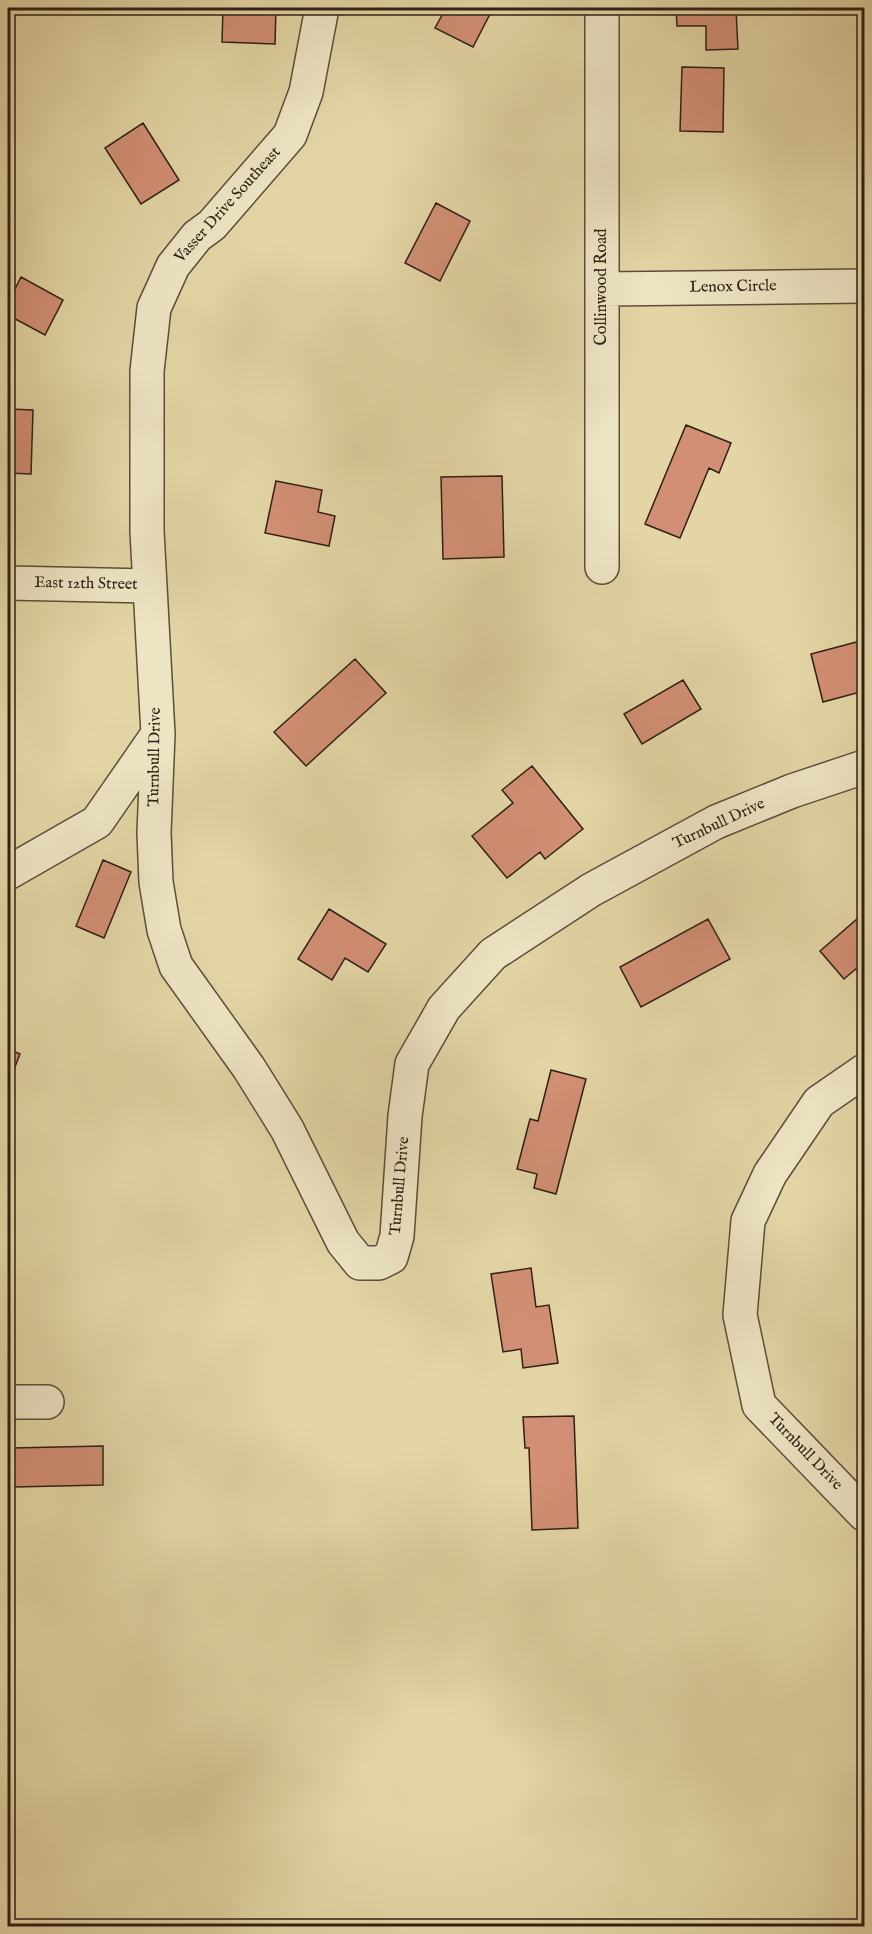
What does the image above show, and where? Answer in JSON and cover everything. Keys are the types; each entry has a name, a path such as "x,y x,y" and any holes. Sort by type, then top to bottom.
{"street":[{"name":"Vasser Drive Southeast","path":"149,585 147,371 154,308 173,266 290,135 306,92 322,8"},
{"name":"Collinwood Road","path":"602,8 602,567"},
{"name":"Lenox Circle","path":"602,289 864,286"},
{"name":"East 12th Street","path":"8,583 149,585 155,673"},
{"name":"Turnbull Drive","path":"155,673 158,734 154,833 156,882 164,930 176,966 249,1068 287,1129 343,1242 360,1263 379,1263 390,1257 397,1236 405,1116 412,1064 444,1008 493,954 591,890 716,822 792,791 864,767"},
{"path":"8,873 97,822 158,734"},
{"name":"Turnbull Drive","path":"864,1071 819,1102 770,1174 747,1221 740,1315 759,1405 864,1514"},
{"path":"8,1402 47,1402"}],"building":[{"path":"223,8 276,8 275,44 222,42"},
{"path":"446,8 480,8 490,14 473,47 435,28"},
{"path":"676,8 759,8 736,9 738,49 706,50 706,26 677,26"},
{"path":"682,67 724,68 723,132 680,131"},
{"path":"143,123 179,180 141,204 105,148"},
{"path":"436,203 470,221 440,281 405,263"},
{"path":"21,277 63,300 45,335 8,315 8,303"},
{"path":"8,409 33,410 31,474 8,473"},
{"path":"686,425 731,443 719,473 709,468 680,538 645,524"},
{"path":"502,476 504,557 443,559 441,477"},
{"path":"276,481 322,490 318,512 335,516 329,546 265,533"},
{"path":"864,640 864,691 823,702 811,654"},
{"path":"355,659 386,693 306,766 274,732"},
{"path":"683,680 701,709 642,744 624,714"},
{"path":"532,766 583,829 545,859 540,852 507,878 472,836 513,803 502,790"},
{"path":"103,860 131,872 104,938 76,926"},
{"path":"329,909 386,944 368,972 345,958 332,980 298,959"},
{"path":"864,913 864,962 844,979 820,951"},
{"path":"708,919 730,959 641,1007 620,967"},
{"path":"8,1049 20,1054 8,1085"},
{"path":"551,1070 586,1079 556,1194 534,1188 537,1174 517,1169 530,1119 538,1121"},
{"path":"531,1268 536,1307 549,1305 558,1363 523,1368 521,1349 503,1352 491,1274"},
{"path":"574,1416 578,1528 532,1530 529,1448 525,1448 523,1417"},
{"path":"103,1446 103,1485 14,1487 12,1448"}]}
